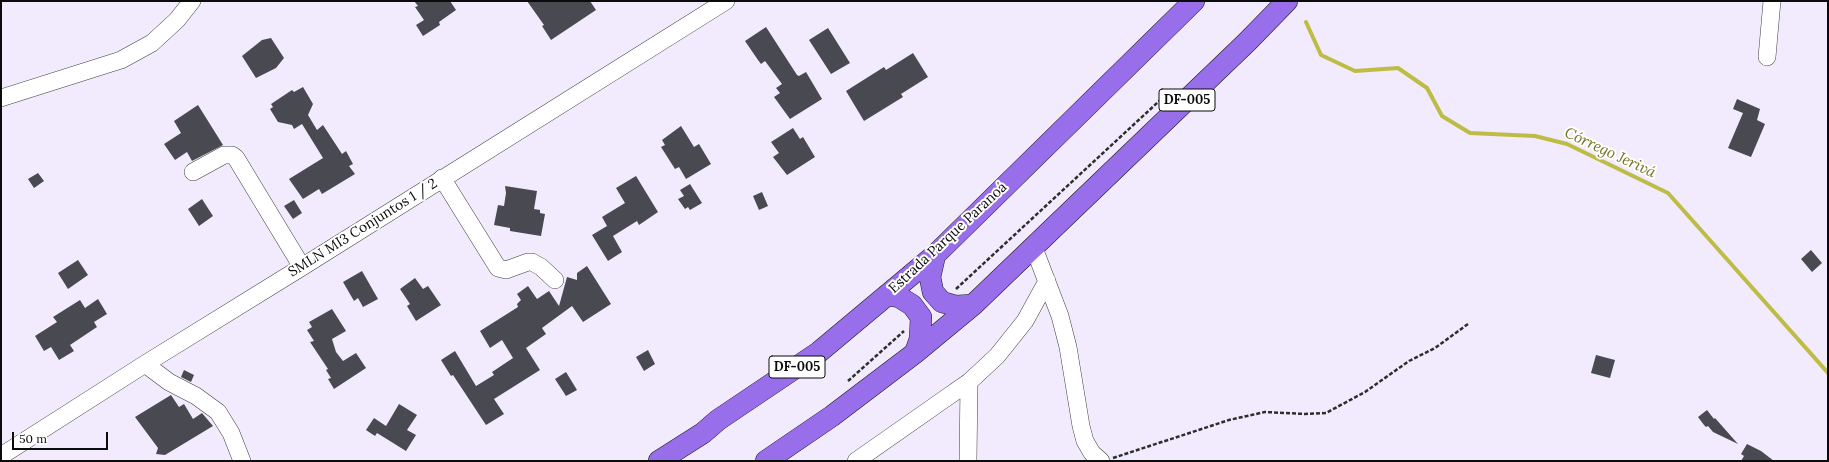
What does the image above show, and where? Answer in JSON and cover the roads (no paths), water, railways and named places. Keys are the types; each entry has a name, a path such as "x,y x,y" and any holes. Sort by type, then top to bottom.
{"main road":[{"name":"DF-005","path":"766,461 832,416 915,353 973,305 1247,42 1287,1"},
{"name":"Estrada Parque Paranoá","path":"660,461 703,433 718,420 819,352 935,255 1192,2"},
{"path":"935,255 930,277 933,292 942,302 956,306 973,305"},
{"path":"888,295 899,297 912,305 921,317 920,339 915,353"}],"street":[{"path":"1,98 121,60 152,43 177,20 192,1"},
{"name":"SMLN MI3 Conjuntos 1 / 2","path":"1,456 145,364 726,1"},
{"path":"1767,57 1772,1"},
{"path":"193,172 224,155 232,155 236,158 302,267"},
{"path":"442,178 498,268 506,270 532,262 541,267 555,280"},
{"path":"1034,248 1060,316 1068,347 1081,426 1086,441 1092,453 1106,460"},
{"path":"856,461 969,382 997,356 1025,321 1047,281"},
{"path":"145,364 169,382 196,396 218,412 231,433 242,461"},
{"path":"968,461 969,382"},
{"path":"1086,441 1087,461"}],"waterway":[{"name":"Córrego Jerivá","path":"1306,22 1321,55 1355,71 1398,68 1427,88 1442,116 1470,133 1535,136 1567,144 1668,193 1828,373"}]}
